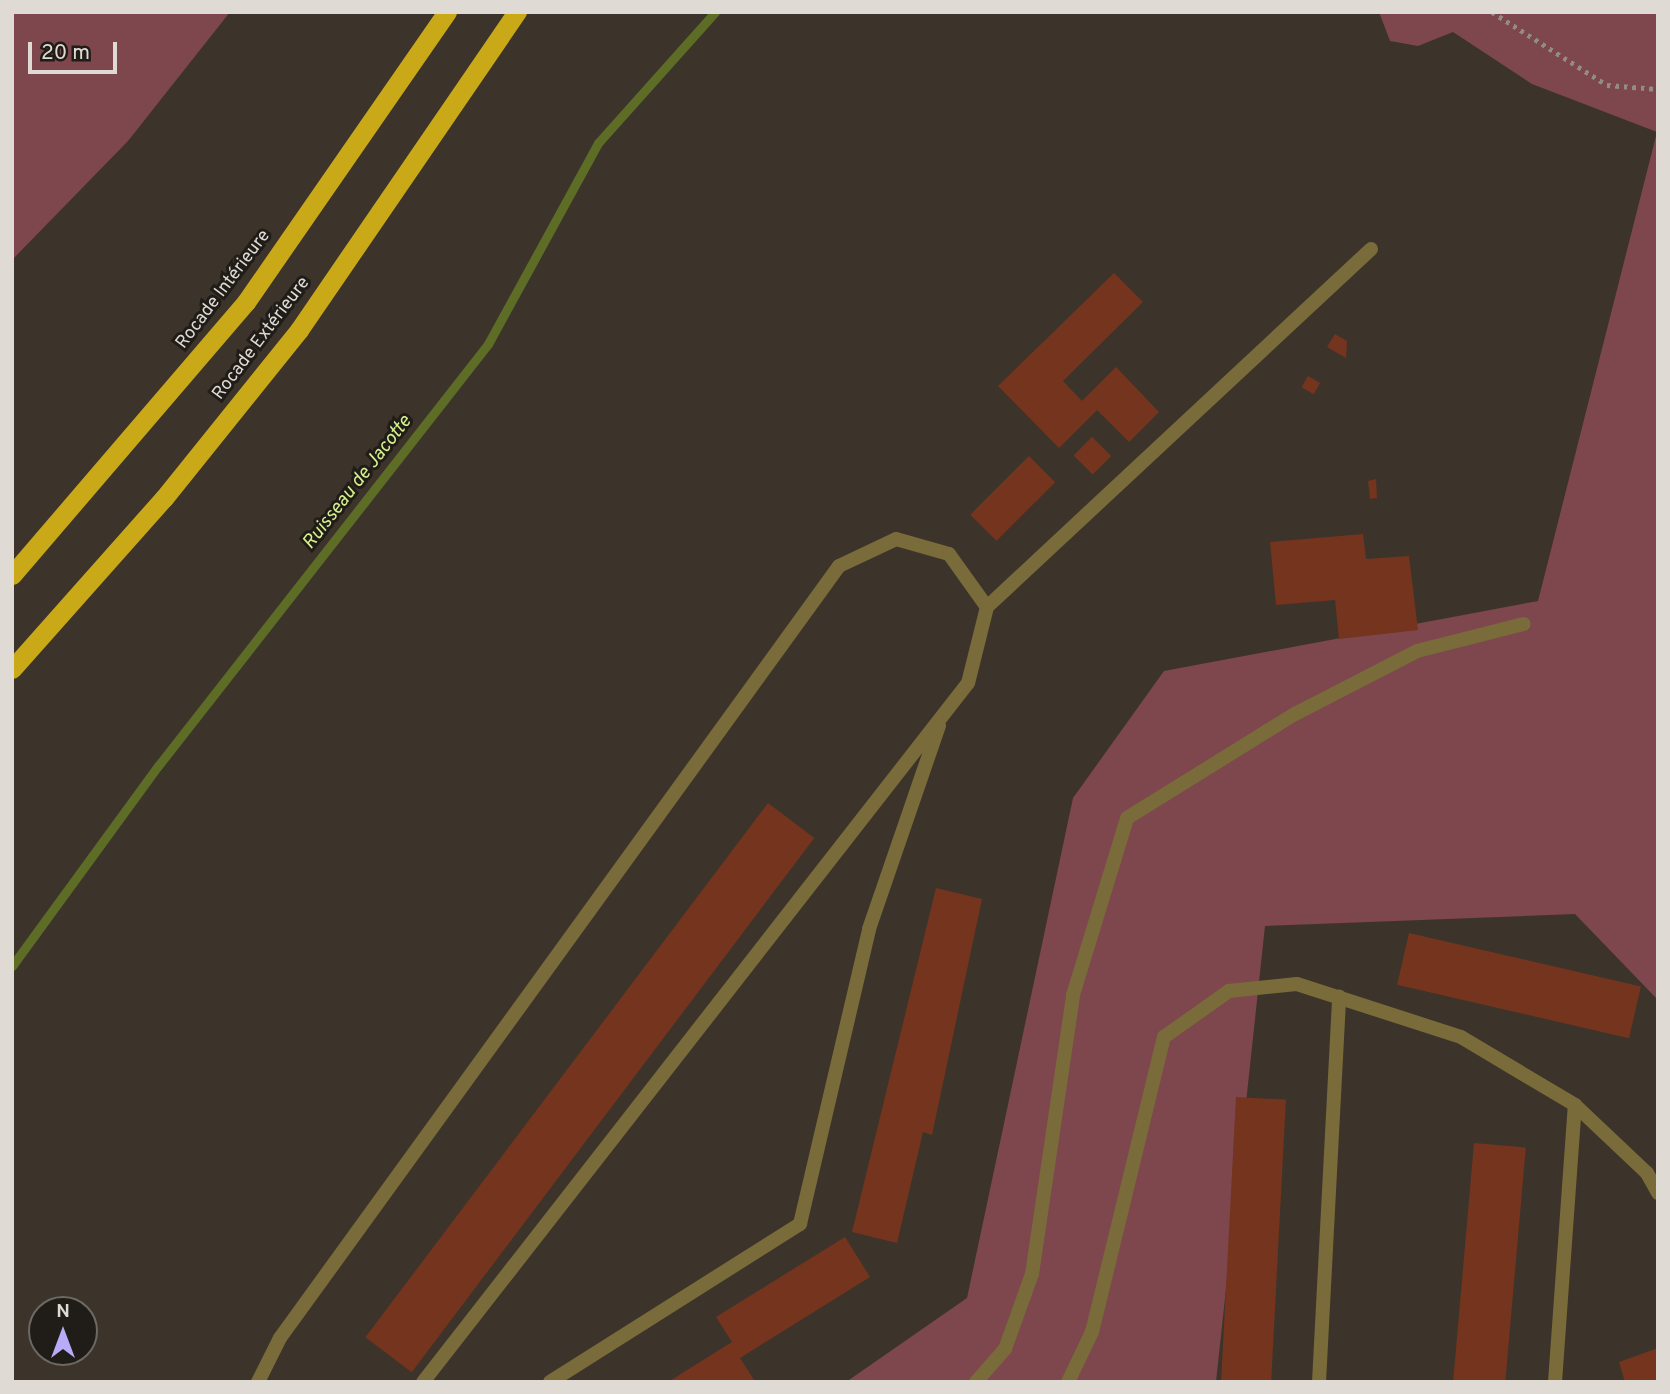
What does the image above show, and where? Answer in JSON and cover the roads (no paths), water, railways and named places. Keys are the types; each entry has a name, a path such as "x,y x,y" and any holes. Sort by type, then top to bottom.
{"highway":[{"name":"Rocade Intérieure","path":"12,575 246,302 447,12"},
{"name":"Rocade Extérieure","path":"12,669 164,498 299,330 517,12"}],"lane":[{"path":"424,1382 968,683 987,607 1371,249"},
{"path":"258,1382 280,1338 839,566 896,539 949,555 987,607"},
{"path":"976,1382 1005,1349 1032,1274 1073,995 1127,818 1294,714 1417,651 1524,624"},
{"path":"550,1382 800,1224 869,929 941,717"},
{"path":"1068,1382 1092,1332 1164,1037 1229,991 1297,984 1461,1037 1575,1105 1647,1173 1658,1193"},
{"path":"1319,1382 1339,997"},
{"path":"1555,1382 1575,1105"}],"waterway":[{"name":"Ruisseau de Jacotte","path":"12,966 158,766 488,344 598,143 715,12"}]}
